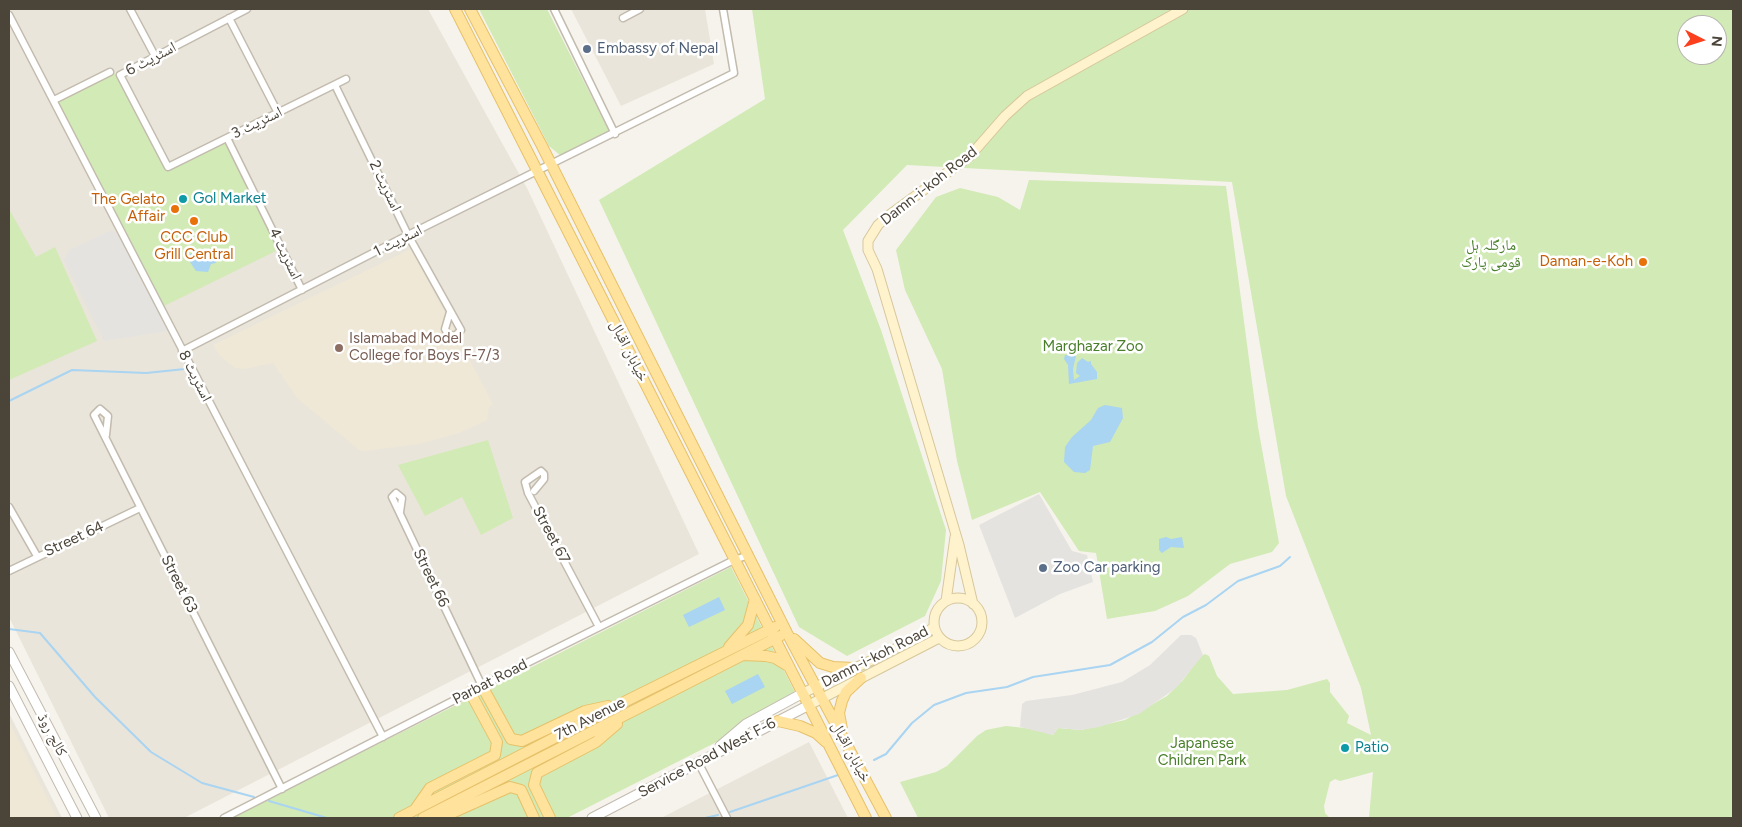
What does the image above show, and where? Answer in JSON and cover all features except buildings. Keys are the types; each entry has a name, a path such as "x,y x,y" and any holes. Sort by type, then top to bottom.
{"main road":[{"name":"خیابان اقبال","path":"455,9 866,818"},
{"name":"خیابان اقبال","path":"470,9 625,315 750,555 787,633 886,818"},
{"name":"Damn-i-koh Road","path":"973,604 955,534 877,269 868,250 868,241 878,225 888,216 970,156 1005,116 1027,96 1182,9"},
{"path":"946,601 960,598 973,604 979,612 982,622 975,639 961,646 953,646 939,638 934,627 936,612 946,601 955,534"},
{"path":"725,652 748,625 754,599"},
{"name":"7th Avenue","path":"423,818 740,655 773,634 782,622"},
{"name":"Damn-i-koh Road","path":"816,687 920,637 934,627"},
{"path":"787,633 820,662 833,668 854,668"},
{"name":"7th Avenue","path":"399,818 725,652 773,634 787,633"},
{"name":"Damn-i-koh Road","path":"822,699 939,638"},
{"path":"740,655 775,658 789,667"},
{"path":"843,735 839,713 842,701 846,692 861,678"},
{"path":"482,686 511,738 522,741 585,711 624,702"},
{"path":"803,693 816,687"},
{"path":"414,811 430,788 494,755 497,742 470,692"},
{"name":"Service Road West F-6","path":"809,705 822,699"},
{"path":"550,818 534,785 537,773 596,742 631,712"},
{"path":"778,721 816,732 831,746"},
{"path":"436,818 443,817 510,787 521,790 534,818"}],"street":[{"path":"130,9 155,56"},
{"name":"اسٹریٹ 6","path":"168,167 120,75 247,9"},
{"path":"554,9 615,134"},
{"path":"623,18 640,9"},
{"name":"اسٹریٹ 1","path":"182,351 408,235 551,166 734,73 722,9"},
{"name":"اسٹریٹ 8","path":"9,15 383,737"},
{"path":"229,18 278,113"},
{"path":"54,100 110,72"},
{"name":"اسٹریٹ 3","path":"168,167 346,79"},
{"name":"اسٹریٹ 2","path":"335,84 408,235 461,330 455,336 448,334 445,329 450,312"},
{"name":"اسٹریٹ 4","path":"227,138 302,290"},
{"name":"Street 63","path":"106,435 108,416 100,409 94,415 282,789"},
{"name":"Street 67","path":"534,491 544,479 544,474 541,471 525,482 528,493 599,627"},
{"name":"Street 66","path":"400,512 402,498 396,493 392,497 482,686"},
{"path":"9,507 37,556"},
{"name":"Street 64","path":"9,571 140,508"},
{"name":"Parbat Road","path":"224,818 599,627 734,560 750,555"},
{"name":"کالج روڈ","path":"9,652 96,818"},
{"name":"کالج روڈ","path":"9,686 78,818"},
{"path":"727,818 698,762 746,724 803,693"},
{"name":"Service Road West F-6","path":"592,818 809,705"}],"shaded area":[{"path":"9,9 428,9 528,190 699,554 184,818 109,818 9,617"},
{"path":"571,9 705,9 714,64 621,106"},
{"path":"112,230 121,238 173,333 169,331 104,341 64,260 69,250"},
{"name":"Islamabad Model College for Boys F-7/3","path":"411,249 493,404 489,407 487,420 459,433 419,444 359,450 297,398 273,363 244,369 235,368 220,356 213,345"},
{"name":"Zoo Car parking","path":"1039,494 1072,551 1087,555 1093,582 1060,594 1015,618 979,525"},
{"path":"1181,635 1191,635 1196,638 1203,655 1176,688 1139,714 1099,727 1081,730 1058,728 1053,735 1020,727 1022,704 1026,701 1072,695 1122,682 1150,665"},
{"path":"9,713 62,818 9,818"},
{"path":"9,721 57,818 9,818"},
{"path":"809,742 848,818 661,818"}],"green space":[{"path":"479,9 547,9 609,131 561,156 549,146"},
{"name":"مارگلہ ہل قومی پارک","path":"752,9 1733,9 1733,818 1369,818 1373,772 1340,781 1335,779 1330,782 1324,806 1325,813 1330,818 918,818 900,782 936,772 947,766 977,736 986,730 1006,726 1034,729 1053,735 1058,728 1081,730 1125,720 1167,696 1183,680 1200,657 1205,654 1209,656 1217,676 1233,694 1287,690 1327,679 1330,683 1330,692 1349,716 1347,723 1371,735 1361,688 1286,496 1232,182 907,165 843,230 881,330 946,530 941,581 925,616 847,656 799,627 599,200 765,99"},
{"path":"110,72 120,75 168,167 227,138 282,248 160,308 54,100"},
{"name":"Marghazar Zoo","path":"1029,180 1226,186 1258,427 1279,543 1272,552 1230,564 1188,596 1155,611 1107,619 1096,553 1079,551 1040,492 972,520 957,461 942,369 905,290 896,250 936,197 960,188 998,197 1020,210"},
{"path":"9,209 36,257 55,247 97,341 9,380"},
{"path":"488,440 513,518 481,535 462,497 425,516 398,465"},
{"path":"731,567 799,700 567,818 231,818"}],"water":[{"path":"192,251 214,253 217,258 216,263 211,264 208,272 196,271 188,259"},
{"path":"1065,355 1076,356 1073,369 1074,380 1080,376 1076,373 1077,363 1082,358 1088,362 1091,361 1097,372 1097,379 1069,384 1068,365 1064,359"},
{"path":"1105,405 1122,408 1123,418 1110,442 1093,446 1090,470 1085,473 1074,472 1064,462 1065,447 1072,437 1091,420 1098,408"},
{"path":"1166,537 1171,539 1182,537 1184,548 1171,547 1162,553 1159,550 1159,539"},
{"path":"719,597 725,610 689,627 683,615"},
{"path":"758,674 765,687 732,704 725,691"}],"waterway":[{"path":"9,401 72,370 146,373 185,369"},
{"path":"874,760 886,754 912,723 934,705 966,693 1007,687 1033,677 1110,665 1152,642 1183,617 1206,605 1238,581 1280,566 1290,557"},
{"path":"9,629 40,633 95,697 151,752 202,783 254,797"},
{"path":"730,812 841,774"},
{"path":"269,801 327,818"},
{"path":"705,818 718,815"}],"place":[{"name":"Embassy of Nepal","path":"587,49"},
{"name":"Gol Market","path":"183,199"},
{"name":"The Gelato Affair","path":"175,209"},
{"name":"CCC Club Grill Central","path":"194,221"},
{"name":"Daman-e-Koh","path":"1643,262"},
{"name":"Islamabad Model College for Boys F-7/3","path":"339,348"},
{"name":"Zoo Car parking","path":"1043,568"},
{"name":"Patio","path":"1345,748"}],"park label":[{"name":"Japanese Children Park","path":"1202,752"}]}
